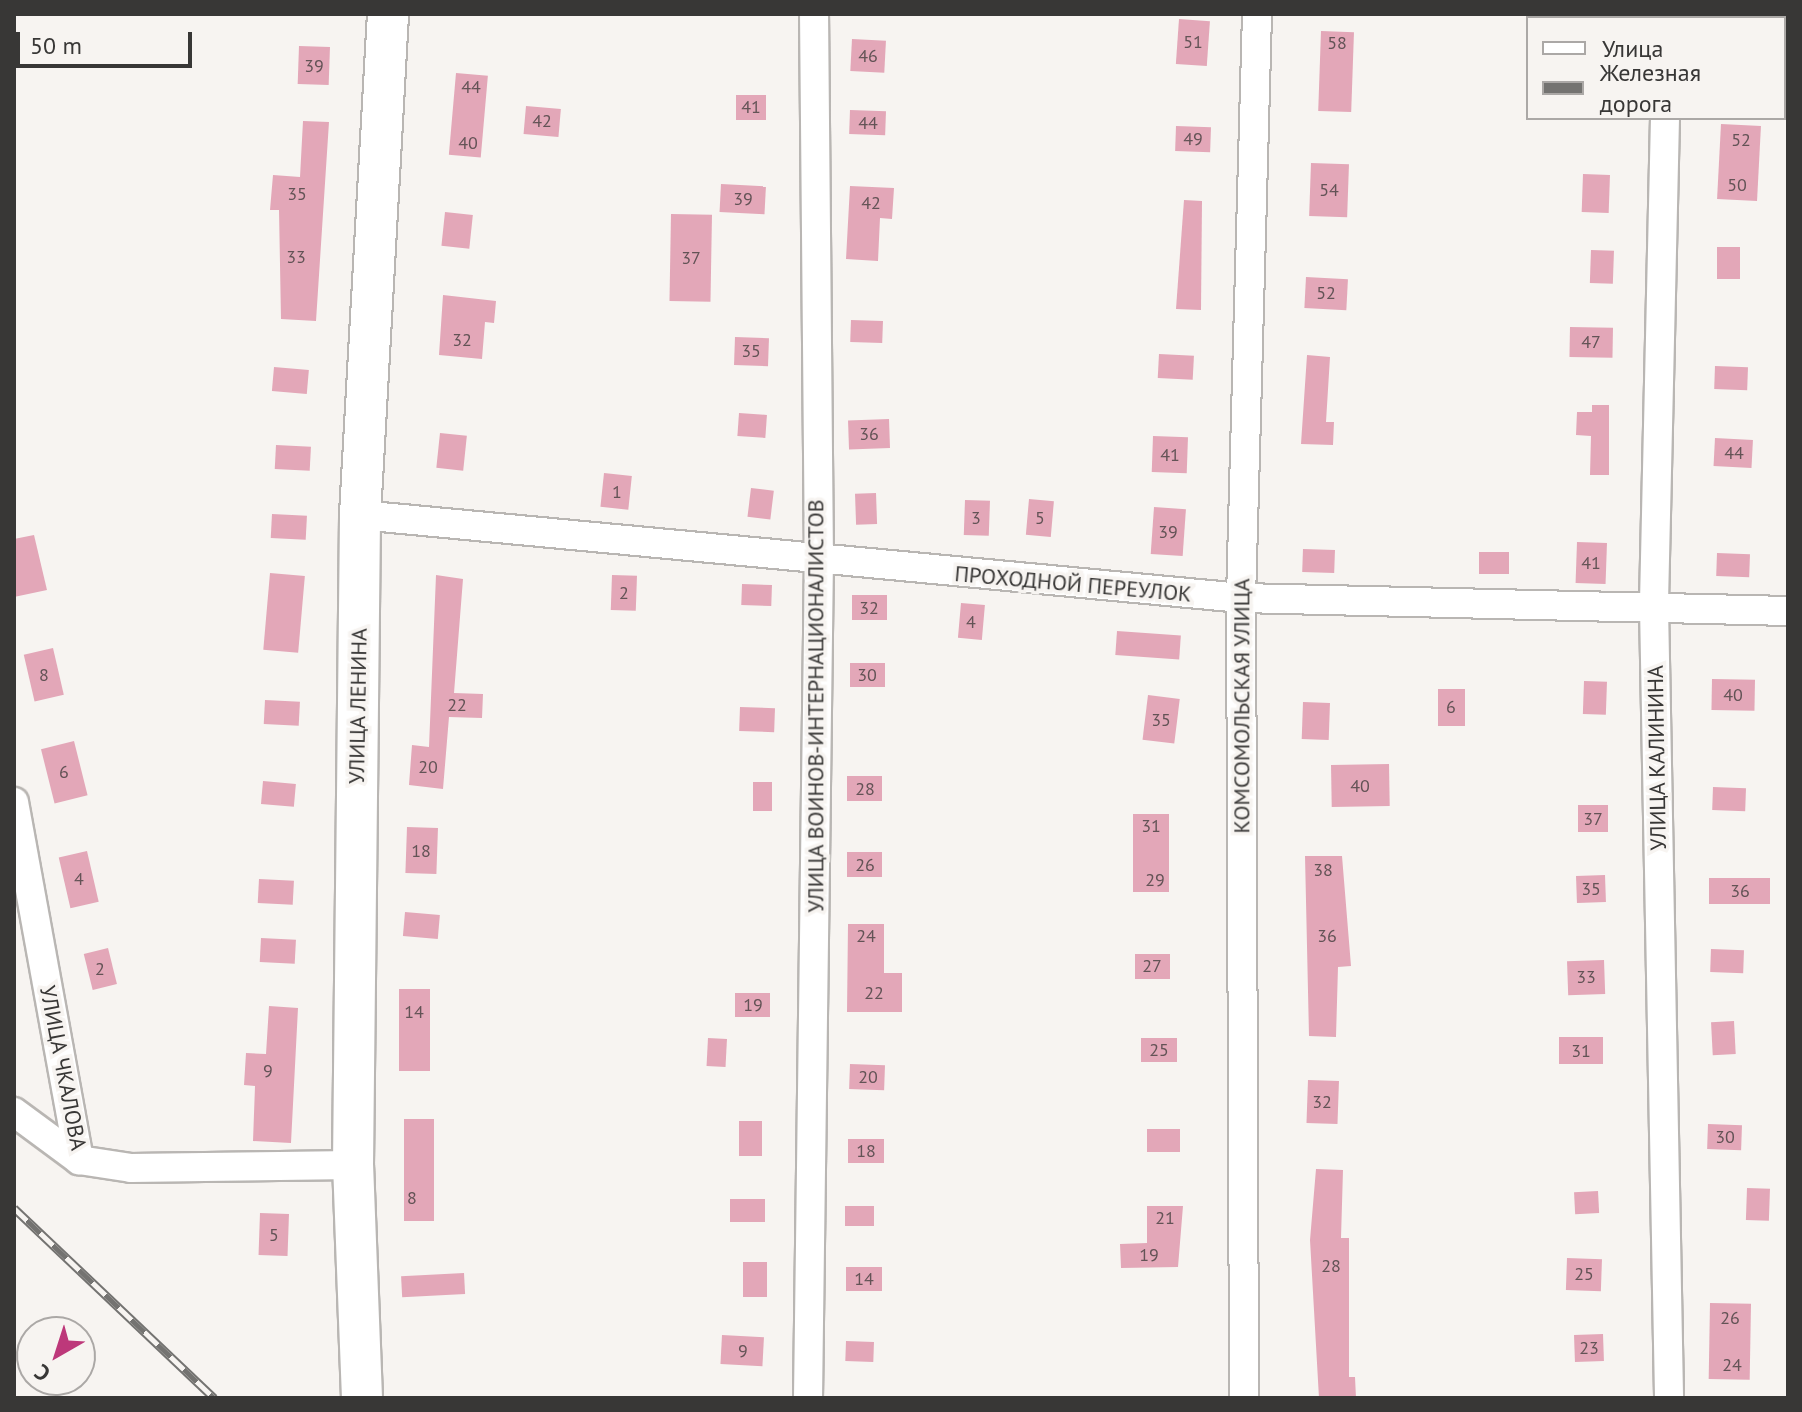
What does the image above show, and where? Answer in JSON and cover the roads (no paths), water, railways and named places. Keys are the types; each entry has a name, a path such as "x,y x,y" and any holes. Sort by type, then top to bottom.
{"main road":[{"name":"УЛИЦА ЛЕНИНА","path":"362,1398 353,1165 360,515 388,14"}],"street":[{"name":"УЛИЦА ВОИНОВ-ИНТЕРНАЦИОНАЛИСТОВ","path":"808,1398 819,562 814,14"},
{"name":"КОМСОМОЛЬСКАЯ УЛИЦА","path":"1244,1398 1241,598 1257,14"},
{"name":"УЛИЦА КАЛИНИНА","path":"1665,120 1654,607 1669,1398"},
{"name":"ПРОХОДНОЙ ПЕРЕУЛОК","path":"360,515 819,562 1241,598 1788,611"},
{"name":"УЛИЦА ЧКАЛОВА","path":"14,802 79,1160 131,1168 353,1165"},
{"path":"14,1112 79,1160"}],"railway":[{"path":"14,1208 214,1398"}]}
